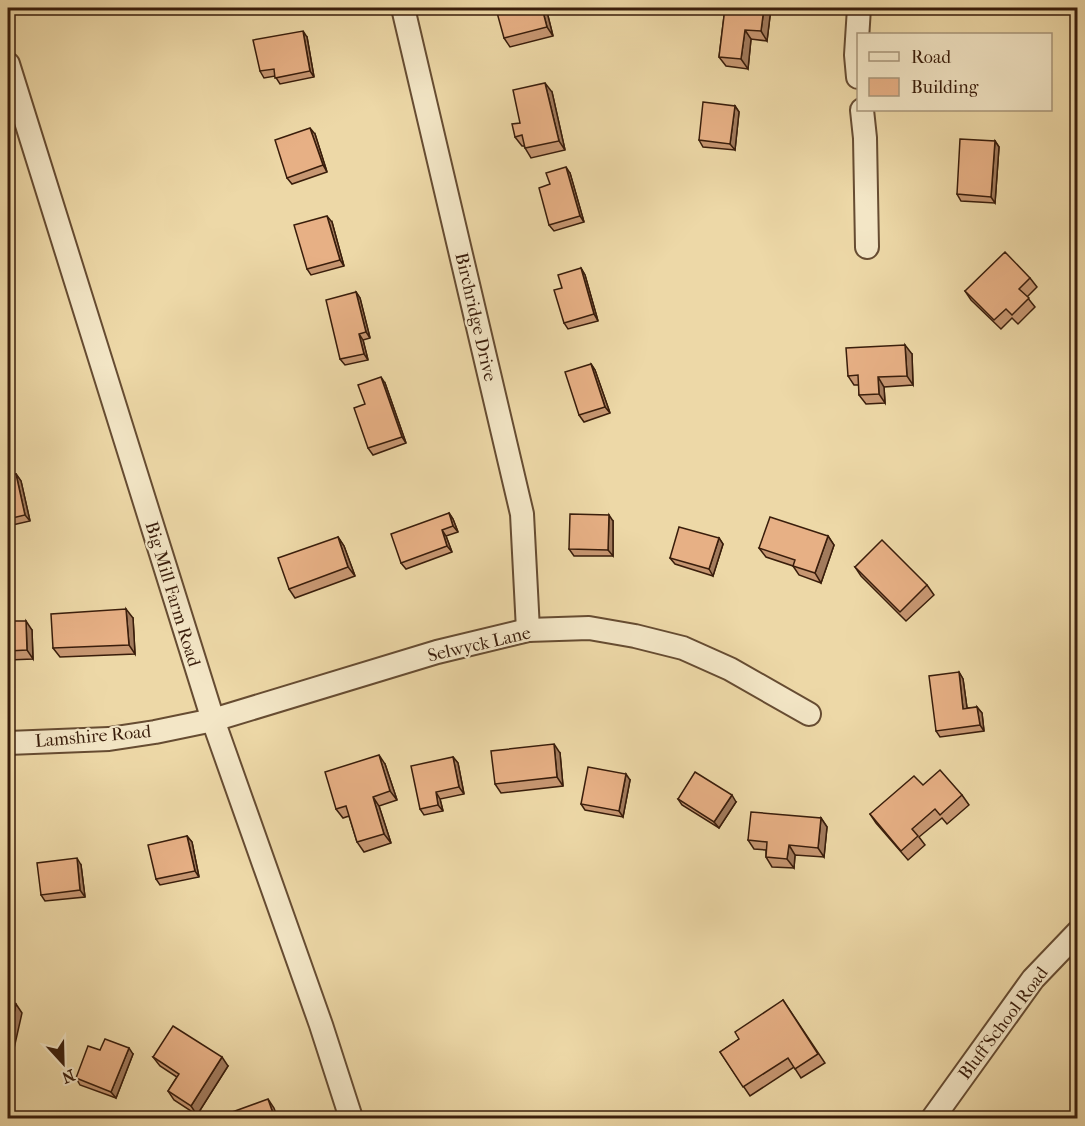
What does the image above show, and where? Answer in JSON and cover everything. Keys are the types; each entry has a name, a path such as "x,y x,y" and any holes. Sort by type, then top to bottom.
{"street":[{"name":"Birchridge Drive","path":"403,8 522,514 528,630"},
{"path":"857,33 859,8"},
{"path":"857,39 857,66"},
{"name":"Big Mill Farm Road","path":"8,64 213,720 317,1014 351,1119"},
{"path":"862,111 865,138 867,247"},
{"name":"Selwyck Lane","path":"213,720 436,652 528,630 589,628 683,648 730,669 809,714"},
{"name":"Lamshire Road","path":"8,742 109,739 213,720"},
{"name":"Bluff School Road","path":"933,1119 1033,979 1077,932"}],"building":[{"path":"542,8 547,27 504,38 496,9"},
{"path":"725,8 764,8 761,31 745,30 741,59 719,57"},
{"path":"303,31 310,71 275,78 274,69 260,71 253,40"},
{"path":"545,83 559,141 525,148 522,135 515,137 512,124 520,123 513,90"},
{"path":"703,102 735,106 730,144 699,140"},
{"path":"310,128 323,165 287,178 275,140"},
{"path":"960,139 995,141 991,197 957,194"},
{"path":"566,167 580,216 549,225 539,188 550,184 546,173"},
{"path":"327,216 340,260 307,269 294,225"},
{"path":"1005,252 1030,278 1019,289 1029,298 1012,315 1006,309 994,320 965,291"},
{"path":"581,268 594,314 564,323 554,290 562,288 558,275"},
{"path":"356,292 366,332 359,334 364,354 340,359 326,300"},
{"path":"905,345 907,376 878,377 879,394 859,395 858,375 848,376 846,348"},
{"path":"591,364 605,407 579,415 565,372"},
{"path":"381,377 402,437 368,448 354,408 365,404 358,385"},
{"path":"16,474 25,515 8,519 8,476"},
{"path":"449,513 453,526 442,530 447,546 401,563 391,534"},
{"path":"570,514 609,515 608,550 569,549"},
{"path":"770,517 828,536 815,573 793,566 795,560 759,548"},
{"path":"679,527 719,538 709,569 670,558"},
{"path":"338,537 348,567 289,589 278,558"},
{"path":"882,540 927,585 900,612 855,567"},
{"path":"126,609 129,645 53,648 51,614"},
{"path":"8,621 26,621 27,650 8,651"},
{"path":"959,672 963,709 977,707 980,725 936,731 929,676"},
{"path":"554,744 557,777 495,784 491,751"},
{"path":"379,755 390,791 373,797 384,834 357,842 346,806 336,809 325,772"},
{"path":"453,757 459,787 436,792 438,805 420,809 411,766"},
{"path":"588,767 626,774 619,811 581,804"},
{"path":"940,770 962,795 940,815 935,809 912,829 918,836 901,851 870,814 914,776 923,785"},
{"path":"695,772 732,795 714,822 678,799"},
{"path":"751,812 821,818 818,848 789,845 787,859 766,857 767,842 748,840"},
{"path":"187,836 195,871 156,879 148,845"},
{"path":"77,858 80,890 41,895 37,863"},
{"path":"783,1000 818,1054 795,1069 788,1058 743,1087 720,1052 739,1039 735,1032"},
{"path":"8,1002 16,1004 8,1040"},
{"path":"173,1026 222,1057 191,1106 168,1091 179,1074 153,1057"},
{"path":"105,1039 129,1048 111,1092 76,1078 88,1046 100,1050"},
{"path":"268,1099 275,1119 213,1119"},
{"path":"566,1114 569,1119 559,1119"}]}
